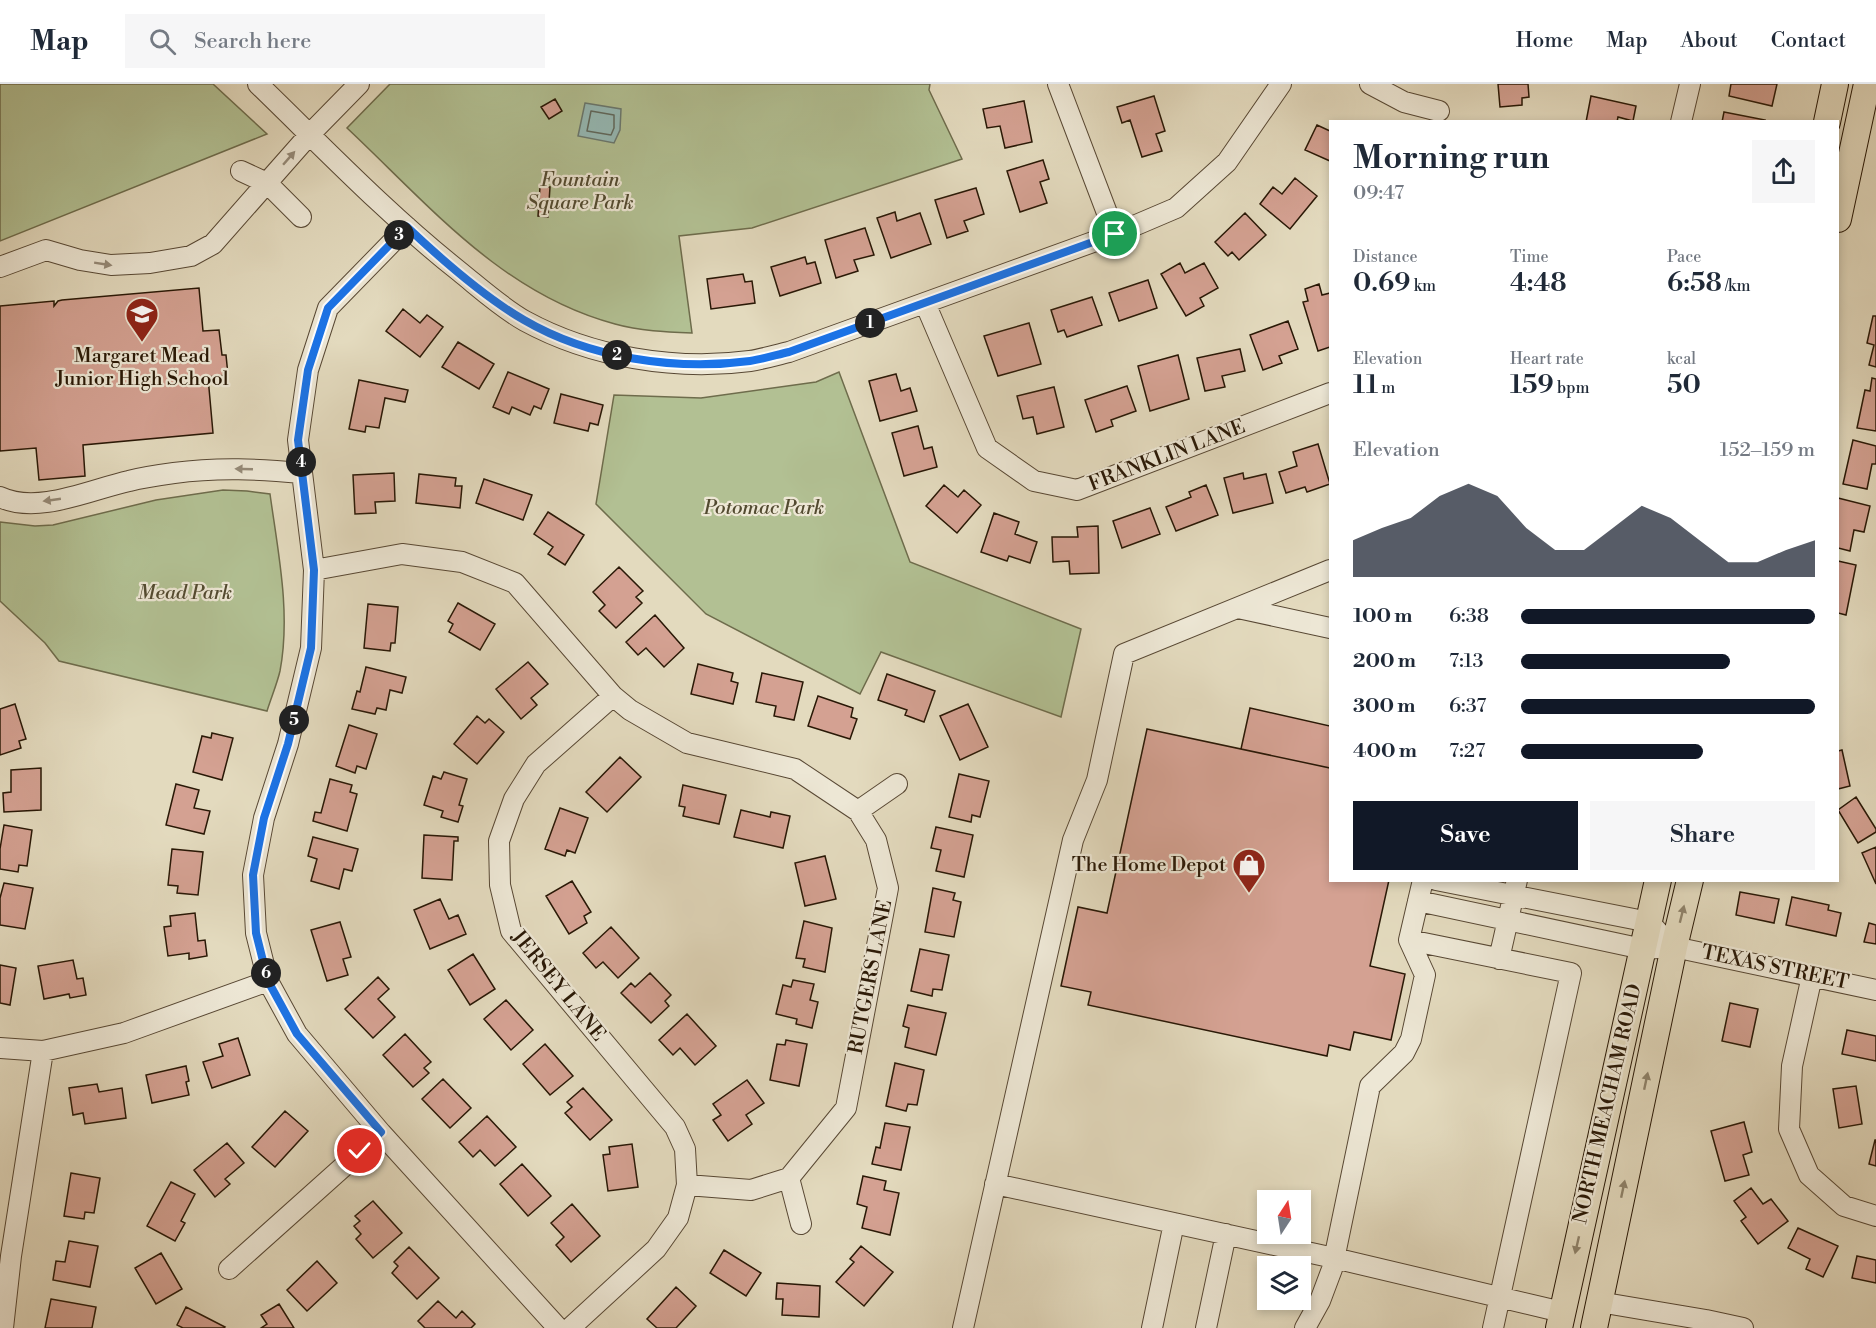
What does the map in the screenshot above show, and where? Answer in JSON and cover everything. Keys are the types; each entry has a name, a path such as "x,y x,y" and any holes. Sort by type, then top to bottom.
{"main road":[{"path":"1827,120 1835,84"},
{"path":"1839,214 1867,84"},
{"name":"NORTH MEACHAM ROAD","path":"1560,1320 1658,882"},
{"name":"NORTH MEACHAM ROAD","path":"1594,1328 1690,882"}],"street":[{"path":"258,84 407,227 459,272 523,320 576,344 620,356 682,363 750,361 789,352 1115,234 1176,208 1227,162 1281,84"},
{"path":"0,267 46,250 80,260 111,265 150,263 191,256 213,244 310,134 359,84"},
{"path":"1058,84 1115,234"},
{"path":"1370,84 1404,102 1439,111"},
{"path":"1681,120 1690,84"},
{"path":"241,171 267,183 301,217"},
{"path":"407,227 328,308 308,370 298,440 314,570 311,648 288,744 264,818 253,875 256,933 268,981 297,1034 381,1132 558,1328"},
{"name":"FRANKLIN LANE","path":"925,303 987,448 1034,481 1077,490 1329,393"},
{"path":"0,497 5,500 27,502 50,501 128,481 217,468 302,473"},
{"name":"RUTGERS LANE","path":"314,570 402,554 462,562 515,583 613,696 630,710 687,743 795,770 858,811 876,840 888,888 846,1108 789,1179"},
{"path":"963,1328 1073,840 1097,780 1124,654 1329,570"},
{"path":"1238,608 1329,628"},
{"name":"JERSEY LANE","path":"613,696 536,764 514,799 499,841 500,885 511,931 675,1127 685,1149 687,1185"},
{"path":"858,811 897,784"},
{"path":"1305,1328 1327,1287 1370,1086 1404,1053 1411,1039 1425,975 1409,940 1423,882"},
{"path":"1456,882 1514,888 1649,922 1674,947"},
{"path":"1498,958 1514,888"},
{"name":"TEXAS STREET","path":"1418,901 1643,949 1674,947 1876,990"},
{"path":"1409,940 1571,973 1493,1328"},
{"path":"1812,976 1792,1066 1789,1129 1809,1175 1844,1206 1876,1216"},
{"path":"0,1048 43,1051 124,1034 268,981"},
{"path":"3,1328 6,1255 43,1051"},
{"path":"229,1269 381,1132"},
{"path":"570,1328 656,1249 678,1218 687,1185 751,1190 789,1179 801,1224"},
{"path":"995,1184 1078,1210 1128,1220 1174,1223 1500,1297 1560,1320"},
{"path":"1152,1328 1174,1223"},
{"path":"1206,1328 1226,1234"},
{"path":"1599,1302 1654,1320 1743,1328"}],"green space":[{"path":"0,84 213,84 267,134 0,241"},
{"name":"Fountain Square Park","path":"390,84 930,84 929,90 962,159 752,228 679,236 692,333 643,330 615,324 574,310 537,292 502,269 438,216 347,128"},
{"name":"Potomac Park","path":"839,372 910,562 1081,629 1061,717 881,652 860,694 706,614 596,504 614,395 701,398 816,382"},
{"name":"Mead Park","path":"223,490 270,494 280,560 284,627 280,671 267,711 59,661 45,643 0,601 0,522 35,526 53,525 156,500"}],"water":[{"path":"585,103 621,109 620,130 614,143 578,136"}],"building":[{"path":"1498,84 1528,84 1529,97 1522,98 1522,105 1500,107"},
{"path":"1731,84 1777,84 1772,106 1729,96"},
{"path":"1154,96 1165,131 1156,134 1162,151 1142,157 1130,120 1122,123 1117,107"},
{"path":"1591,96 1636,106 1633,120 1618,117 1617,120 1586,120"},
{"path":"555,99 562,111 549,119 541,107"},
{"path":"1024,101 1032,142 1005,148 1000,126 987,128 983,109"},
{"path":"1724,112 1765,120 1722,120"},
{"path":"1317,125 1329,131 1329,161 1305,150"},
{"path":"1043,160 1049,179 1040,182 1047,203 1020,212 1007,171"},
{"path":"1295,178 1317,196 1290,229 1260,204 1273,187 1282,194"},
{"path":"540,187 550,187 548,217 538,216"},
{"path":"976,188 984,214 964,221 968,231 947,238 935,200"},
{"path":"895,212 897,221 920,213 931,244 891,258 877,218"},
{"path":"1245,213 1266,235 1239,260 1232,252 1228,256 1215,242"},
{"path":"865,228 874,255 854,260 858,271 836,278 825,240"},
{"path":"805,257 807,264 815,262 821,283 780,296 771,267"},
{"path":"1180,263 1185,273 1204,263 1218,288 1200,298 1204,306 1186,316 1161,274"},
{"path":"743,274 745,282 752,281 755,303 711,309 707,279"},
{"path":"1148,280 1157,308 1119,321 1109,293"},
{"path":"1319,284 1322,295 1329,293 1329,347 1318,351 1303,302 1308,301 1305,289"},
{"name":"Margaret Mead Junior High School","path":"199,288 203,331 219,330 222,355 226,355 228,375 208,377 213,433 83,445 85,476 39,480 36,448 0,451 0,306 54,301 54,306 62,300"},
{"path":"1092,297 1102,325 1067,337 1064,330 1058,332 1051,310"},
{"path":"403,309 420,323 427,315 443,327 420,357 386,331"},
{"path":"1873,316 1876,316 1876,367 1869,365 1874,345 1867,343"},
{"path":"1288,321 1298,349 1279,356 1282,363 1263,370 1250,335"},
{"path":"1029,323 1041,364 998,376 984,336"},
{"path":"458,342 494,364 479,389 442,367"},
{"path":"1240,349 1245,371 1222,376 1225,387 1205,391 1197,358"},
{"path":"1178,355 1189,399 1150,411 1138,366"},
{"path":"508,372 549,389 541,409 534,406 530,415 512,407 509,414 493,407"},
{"path":"896,374 901,391 910,388 917,411 880,421 869,381"},
{"path":"1872,378 1876,379 1876,431 1857,428 1865,390 1870,391"},
{"path":"359,380 408,390 405,402 385,398 379,428 366,426 365,432 349,429"},
{"path":"1127,386 1136,411 1111,420 1113,426 1096,432 1085,400"},
{"path":"1054,387 1064,427 1037,434 1033,417 1023,419 1017,396"},
{"path":"561,394 603,405 598,425 590,423 588,431 554,423"},
{"path":"918,426 924,449 932,447 937,467 904,476 892,433"},
{"path":"1853,440 1876,446 1876,464 1872,464 1867,489 1843,484"},
{"path":"1318,444 1329,484 1307,492 1305,487 1286,493 1279,472 1297,466 1293,452"},
{"path":"394,473 395,501 375,502 376,513 355,514 353,475"},
{"path":"1243,473 1244,479 1266,474 1273,503 1233,513 1224,478"},
{"path":"419,474 456,478 455,486 462,486 460,508 416,503"},
{"path":"484,479 532,495 523,520 476,503"},
{"path":"944,485 958,497 964,490 981,505 957,533 926,506"},
{"path":"1206,485 1218,515 1176,531 1166,507 1191,497 1189,492"},
{"path":"1839,498 1870,506 1864,532 1854,530 1850,551 1839,548"},
{"path":"1150,508 1160,534 1122,548 1113,521"},
{"path":"548,512 584,535 565,565 548,554 553,547 534,534"},
{"path":"994,513 1019,522 1015,534 1037,542 1030,563 1009,556 1007,561 981,552"},
{"path":"1098,526 1099,573 1070,574 1069,561 1053,562 1052,537 1078,537 1077,527"},
{"path":"1839,561 1856,565 1846,615 1839,613"},
{"path":"619,567 643,591 636,597 642,603 616,628 599,611 605,605 593,592"},
{"path":"458,603 495,624 480,650 449,632 453,624 448,621"},
{"path":"368,604 398,607 395,643 391,643 390,651 364,648"},
{"path":"655,615 684,648 664,667 646,648 638,655 626,642"},
{"path":"528,662 548,684 531,698 537,705 521,719 496,689"},
{"path":"698,664 733,673 731,681 738,683 733,704 691,694"},
{"path":"366,667 406,677 402,693 390,690 386,710 377,708 375,714 352,709 357,691 360,692"},
{"path":"762,673 803,682 794,720 774,716 776,706 756,702"},
{"path":"887,674 935,691 924,722 905,715 907,710 878,700"},
{"path":"818,696 853,708 851,717 857,719 850,739 808,726"},
{"path":"15,704 26,739 19,741 21,748 0,755 0,709"},
{"path":"968,704 988,747 960,760 940,716"},
{"path":"1250,708 1329,726 1329,768 1241,749"},
{"path":"477,716 485,723 489,719 504,732 477,764 454,744"},
{"path":"349,725 377,734 366,769 357,766 355,773 336,766"},
{"name":"The Home Depot","path":"1147,729 1329,768 1329,882 1389,882 1370,966 1405,974 1391,1040 1354,1032 1350,1050 1329,1045 1327,1056 1088,1005 1091,992 1061,986 1078,907 1107,913"},
{"path":"212,733 233,738 222,780 193,772 202,736 211,738"},
{"path":"1842,750 1850,786 1839,789 1839,751"},
{"path":"620,757 641,777 607,812 586,792"},
{"path":"41,768 41,810 4,812 3,793 11,792 11,770"},
{"path":"444,772 467,779 459,805 463,806 458,822 441,817 443,811 424,805 433,776 441,779"},
{"path":"959,774 989,781 980,817 972,815 971,822 949,817"},
{"path":"330,779 352,785 350,792 357,794 347,831 313,821 315,812 321,813"},
{"path":"176,784 199,790 194,808 210,811 204,834 166,825"},
{"path":"683,785 726,795 719,824 683,816 685,807 679,806"},
{"path":"1856,797 1876,832 1858,843 1839,809"},
{"path":"560,808 588,818 575,853 567,850 565,856 545,849"},
{"path":"741,810 770,817 771,812 790,816 783,848 734,837"},
{"path":"4,825 32,830 27,866 19,865 18,872 0,869 0,849"},
{"path":"936,827 973,835 964,877 936,871 941,850 931,848"},
{"path":"424,835 458,837 458,841 454,841 452,880 422,878"},
{"path":"313,837 358,849 352,871 344,869 339,889 311,881 317,859 308,856"},
{"path":"1876,847 1876,884 1862,853"},
{"path":"172,849 203,852 198,895 177,893 178,886 168,885"},
{"path":"825,856 836,899 805,906 795,863"},
{"path":"572,881 591,912 584,916 587,923 569,934 546,896"},
{"path":"4,883 33,888 25,929 0,925 0,898"},
{"path":"933,888 955,893 953,900 961,902 954,937 925,932"},
{"path":"1740,892 1779,899 1774,923 1736,915"},
{"path":"1792,897 1829,905 1828,910 1841,913 1836,936 1786,925"},
{"path":"440,899 449,919 458,915 466,934 430,949 414,910"},
{"path":"195,913 198,941 205,940 207,956 189,959 189,953 168,956 164,927 171,926 170,916"},
{"path":"804,921 832,928 825,972 803,967 805,959 796,958"},
{"path":"340,922 351,957 343,959 348,975 327,981 311,930"},
{"path":"1869,923 1876,925 1876,944 1864,942"},
{"path":"611,927 639,958 618,978 603,962 596,968 583,953"},
{"path":"920,949 949,955 942,990 933,989 932,996 911,991"},
{"path":"473,954 495,989 470,1005 448,970"},
{"path":"73,960 77,979 83,978 86,995 70,998 69,994 44,999 38,966"},
{"path":"0,965 16,968 10,1005 0,1003"},
{"path":"650,973 671,995 665,1001 669,1006 651,1023 621,993 631,983 635,987"},
{"path":"378,977 389,989 378,999 395,1017 373,1038 345,1009"},
{"path":"793,980 814,984 810,1000 818,1002 812,1028 796,1024 797,1019 776,1014 783,985 791,987"},
{"path":"506,1000 533,1030 511,1050 484,1019"},
{"path":"1730,1003 1758,1009 1750,1047 1722,1041"},
{"path":"908,1005 946,1013 936,1055 905,1047 909,1028 903,1026"},
{"path":"687,1014 716,1046 695,1065 680,1048 673,1055 659,1040"},
{"path":"1847,1030 1876,1036 1876,1061 1842,1054"},
{"path":"405,1034 431,1062 424,1068 429,1073 413,1087 383,1055"},
{"path":"238,1038 250,1075 212,1088 203,1062 223,1056 219,1044"},
{"path":"786,1040 807,1044 799,1086 770,1080 777,1044 785,1045"},
{"path":"545,1044 573,1076 550,1095 523,1064"},
{"path":"895,1063 924,1070 917,1105 908,1104 906,1111 886,1106"},
{"path":"186,1066 189,1095 152,1103 146,1075"},
{"path":"443,1079 471,1108 450,1128 422,1099"},
{"path":"747,1080 764,1103 746,1115 752,1124 728,1141 713,1120 721,1115 713,1104"},
{"path":"97,1084 99,1092 122,1088 126,1118 85,1124 83,1113 73,1115 69,1088"},
{"path":"1856,1086 1862,1124 1839,1128 1833,1089"},
{"path":"583,1088 612,1120 590,1140 565,1113 572,1107 567,1102"},
{"path":"285,1111 308,1131 275,1167 252,1147"},
{"path":"487,1116 516,1147 495,1166 480,1150 473,1157 459,1142"},
{"path":"1744,1122 1752,1152 1743,1155 1749,1175 1725,1181 1711,1131"},
{"path":"885,1123 910,1127 901,1170 872,1164 876,1147 880,1148"},
{"path":"1876,1140 1876,1166 1869,1164"},
{"path":"227,1143 244,1163 225,1179 230,1184 215,1197 194,1170"},
{"path":"632,1144 638,1187 608,1191 603,1155 610,1154 609,1147"},
{"path":"522,1164 551,1196 528,1216 500,1184"},
{"path":"71,1173 100,1178 94,1213 85,1212 84,1219 64,1216"},
{"path":"863,1176 886,1181 884,1190 899,1193 890,1235 862,1228 867,1207 857,1204"},
{"path":"171,1182 195,1194 181,1221 185,1223 175,1241 147,1226"},
{"path":"1751,1188 1763,1204 1771,1199 1788,1221 1758,1244 1741,1221 1746,1217 1734,1201"},
{"path":"373,1201 402,1233 373,1258 356,1239 361,1234 354,1226 360,1221 355,1216"},
{"path":"572,1204 600,1236 571,1262 556,1245 564,1237 551,1223"},
{"path":"1798,1228 1838,1246 1823,1277 1806,1269 1810,1259 1788,1248"},
{"path":"69,1241 98,1246 90,1287 53,1280 56,1261 65,1262"},
{"path":"861,1246 893,1272 864,1306 836,1282 854,1262 850,1259"},
{"path":"409,1247 439,1278 417,1299 392,1273 398,1266 394,1262"},
{"path":"724,1250 761,1273 746,1296 710,1273"},
{"path":"161,1253 182,1289 156,1304 135,1268"},
{"path":"1857,1256 1876,1260 1876,1283 1852,1278"},
{"path":"317,1261 337,1283 307,1311 287,1290"},
{"path":"777,1283 820,1286 819,1317 782,1315 783,1299 776,1299"},
{"path":"676,1287 696,1306 676,1328 657,1328 647,1319"},
{"path":"51,1299 96,1307 92,1328 45,1328"},
{"path":"438,1301 456,1318 462,1311 475,1324 471,1328 425,1328 418,1321"},
{"path":"279,1304 294,1328 261,1328 267,1324 261,1315"},
{"path":"186,1307 225,1327 183,1328 177,1325"}],"place":[{"name":"Margaret Mead Junior High School","path":"142,343"},
{"name":"The Home Depot","path":"1249,894"}],"route":[{"path":"360,1151 381,1132 297,1034 268,981 256,933 253,875 264,818 288,744 311,648 314,570 298,440 308,370 328,308 407,227 433,251 523,320 576,344 620,356 671,362 704,364 750,361 789,352 1115,234"}]}
